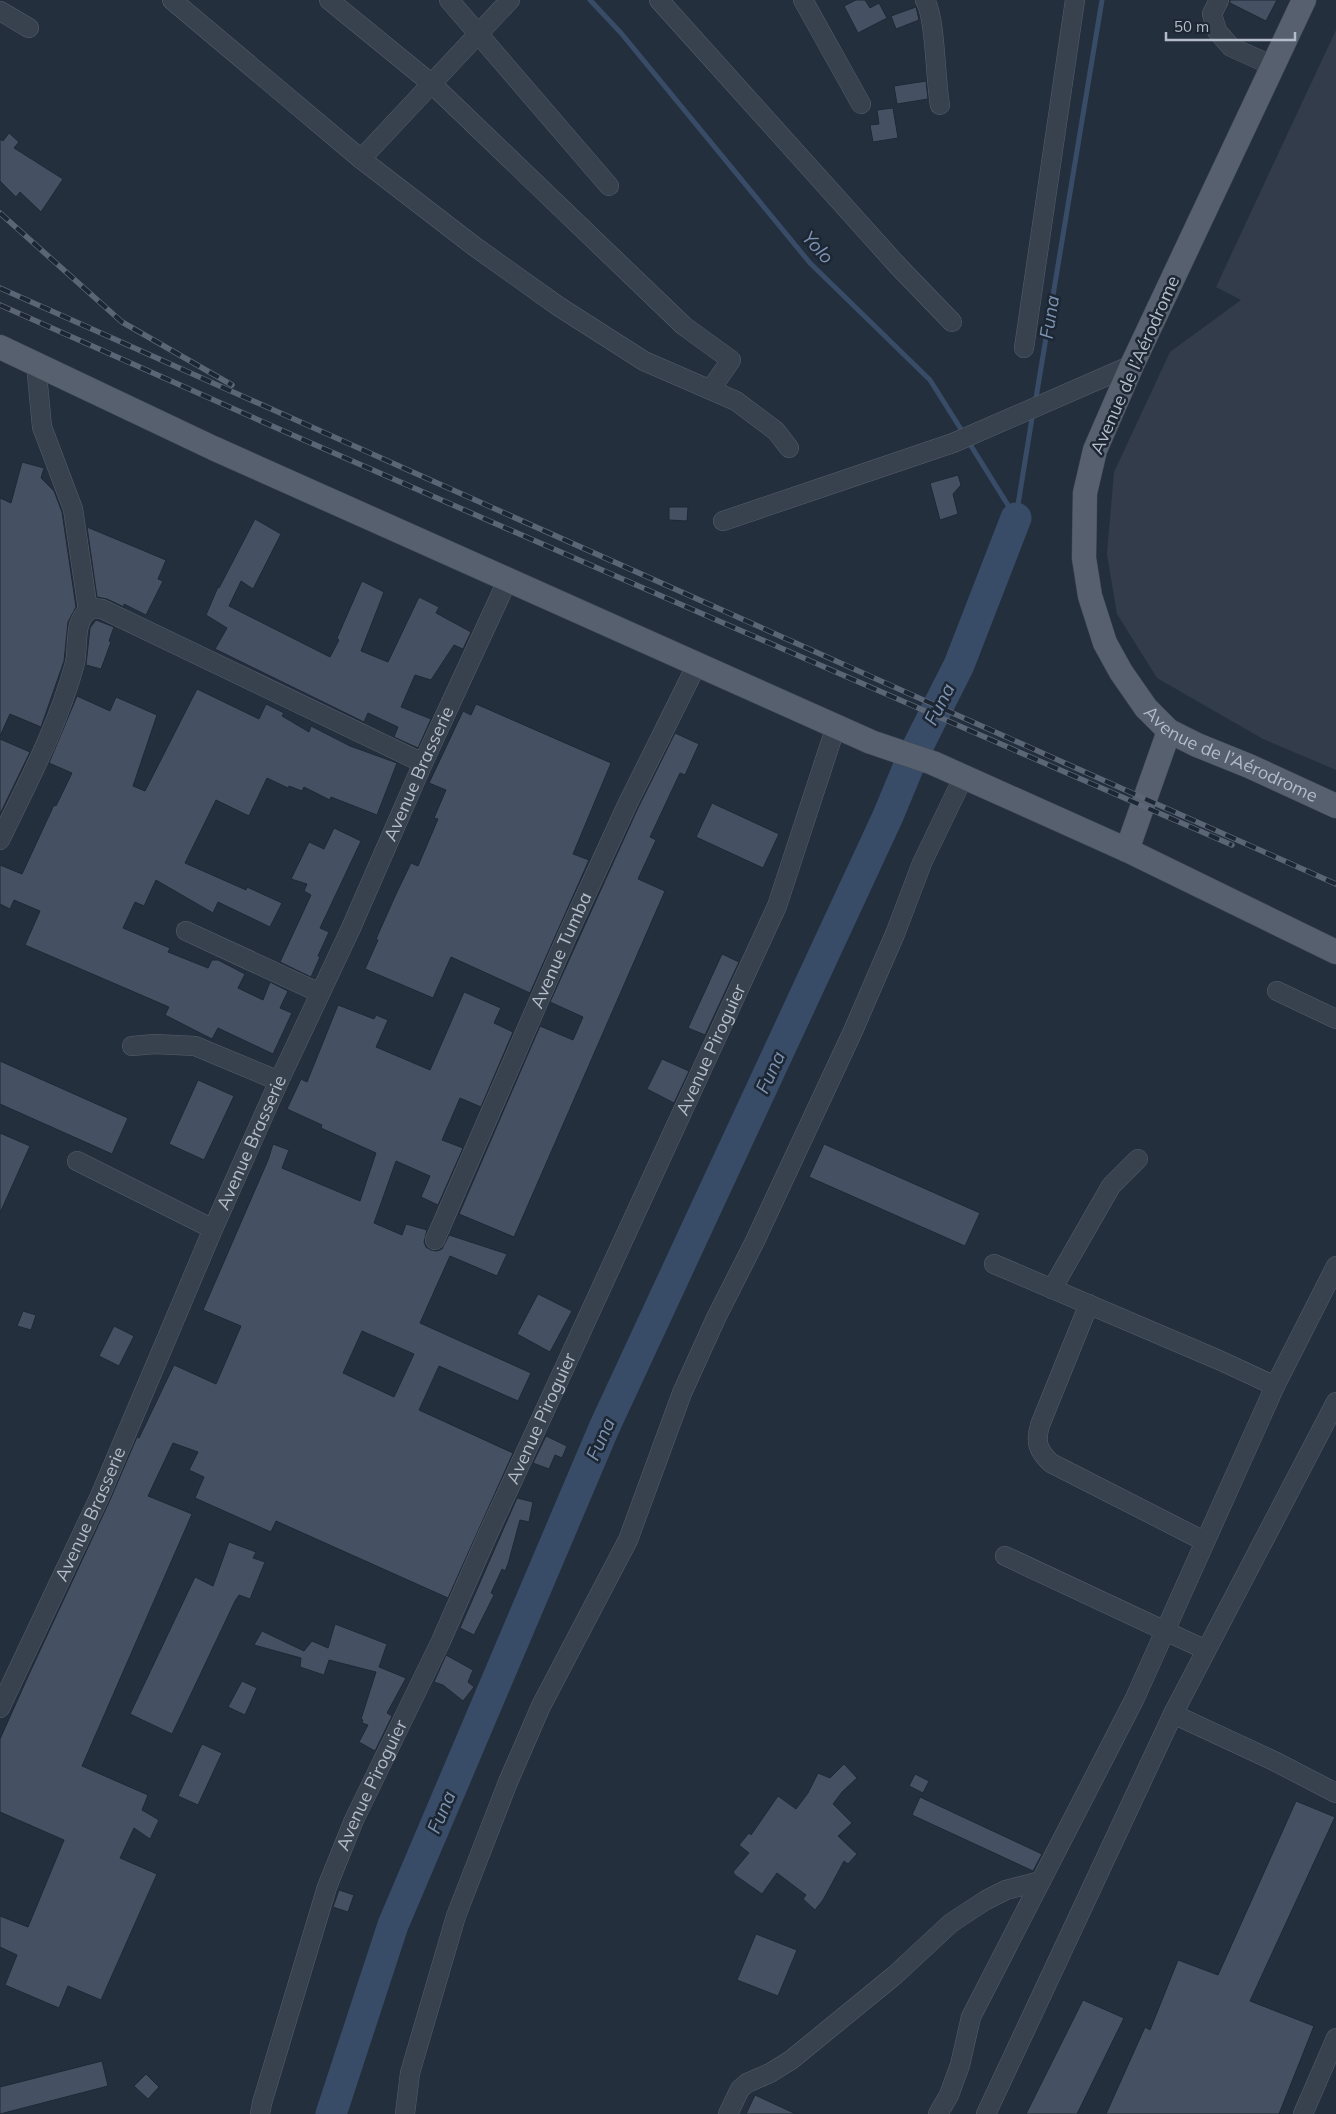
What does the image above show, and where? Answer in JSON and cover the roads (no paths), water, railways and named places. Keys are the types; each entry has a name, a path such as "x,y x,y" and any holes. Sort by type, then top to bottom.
{"main road":[{"name":"Avenue de l’Aérodrome","path":"1304,0 1132,365 1095,450 1084,493 1084,558 1090,596 1105,643 1121,672 1146,708 1169,731 1197,746 1249,766 1336,806"},
{"path":"0,347 212,448 871,742 933,763 1126,850 1336,952"},
{"path":"1126,850 1169,731"}],"street":[{"path":"172,0 362,159 474,246 558,306 644,361 736,401 776,431 790,448"},
{"path":"329,0 432,84 684,326 731,360 711,389"},
{"path":"449,0 609,186"},
{"path":"362,159 477,33 510,0"},
{"path":"659,0 952,322"},
{"path":"803,0 861,104"},
{"path":"925,0 933,34 936,84 940,105"},
{"path":"1024,348 1075,0"},
{"path":"1220,0 1212,14 1217,31 1231,47 1273,66"},
{"path":"0,11 28,28"},
{"path":"0,840 52,732 75,660 79,624 88,610 73,509 42,428 36,364"},
{"path":"723,521 953,444 1132,365"},
{"name":"Avenue Brasserie","path":"0,1708 100,1496 279,1081 351,928 423,763 508,579"},
{"path":"88,610 102,609 423,763"},
{"name":"Avenue Tumba","path":"435,1240 579,910 627,805 697,664"},
{"name":"Avenue Piroguier","path":"260,2114 304,1959 327,1887 354,1820 441,1641 777,906 836,726"},
{"path":"405,2114 410,2072 456,1916 508,1782 541,1706 628,1540 682,1392 849,1040 895,934 922,863 963,778"},
{"path":"186,931 320,993"},
{"path":"1277,990 1336,1019"},
{"path":"132,1046 155,1044 195,1046 279,1081"},
{"path":"1052,1288 1111,1186 1138,1159"},
{"path":"77,1161 214,1229"},
{"path":"994,1264 1219,1360 1275,1386"},
{"path":"938,2114 949,2094 960,2065 971,2017 1135,1698 1275,1386 1336,1266"},
{"path":"1089,1304 1040,1425 1037,1437 1038,1446 1051,1463 1204,1541"},
{"path":"986,2114 1173,1714 1336,1402"},
{"path":"1005,1556 1206,1650"},
{"path":"1173,1714 1274,1761 1336,1793"},
{"path":"728,2114 737,2094 747,2083 770,2073 791,2060 894,1975 951,1923 986,1900 1006,1890 1041,1881"},
{"path":"1304,2114 1336,2038"}],"waterway":[{"name":"Yolo","path":"590,0 621,33 810,263 930,380 964,434"},
{"name":"Funa","path":"1035,404 1102,0"},
{"name":"Funa","path":"1016,517 1033,412"},
{"name":"Yolo","path":"968,441 1016,518"},
{"name":"Funa","path":"331,2114 393,1925 604,1428 888,816 912,758 959,665 1016,518"}],"railway":[{"path":"0,213 122,322 232,385"},
{"path":"0,288 1336,884"},
{"path":"0,305 288,433 1232,845"}]}
